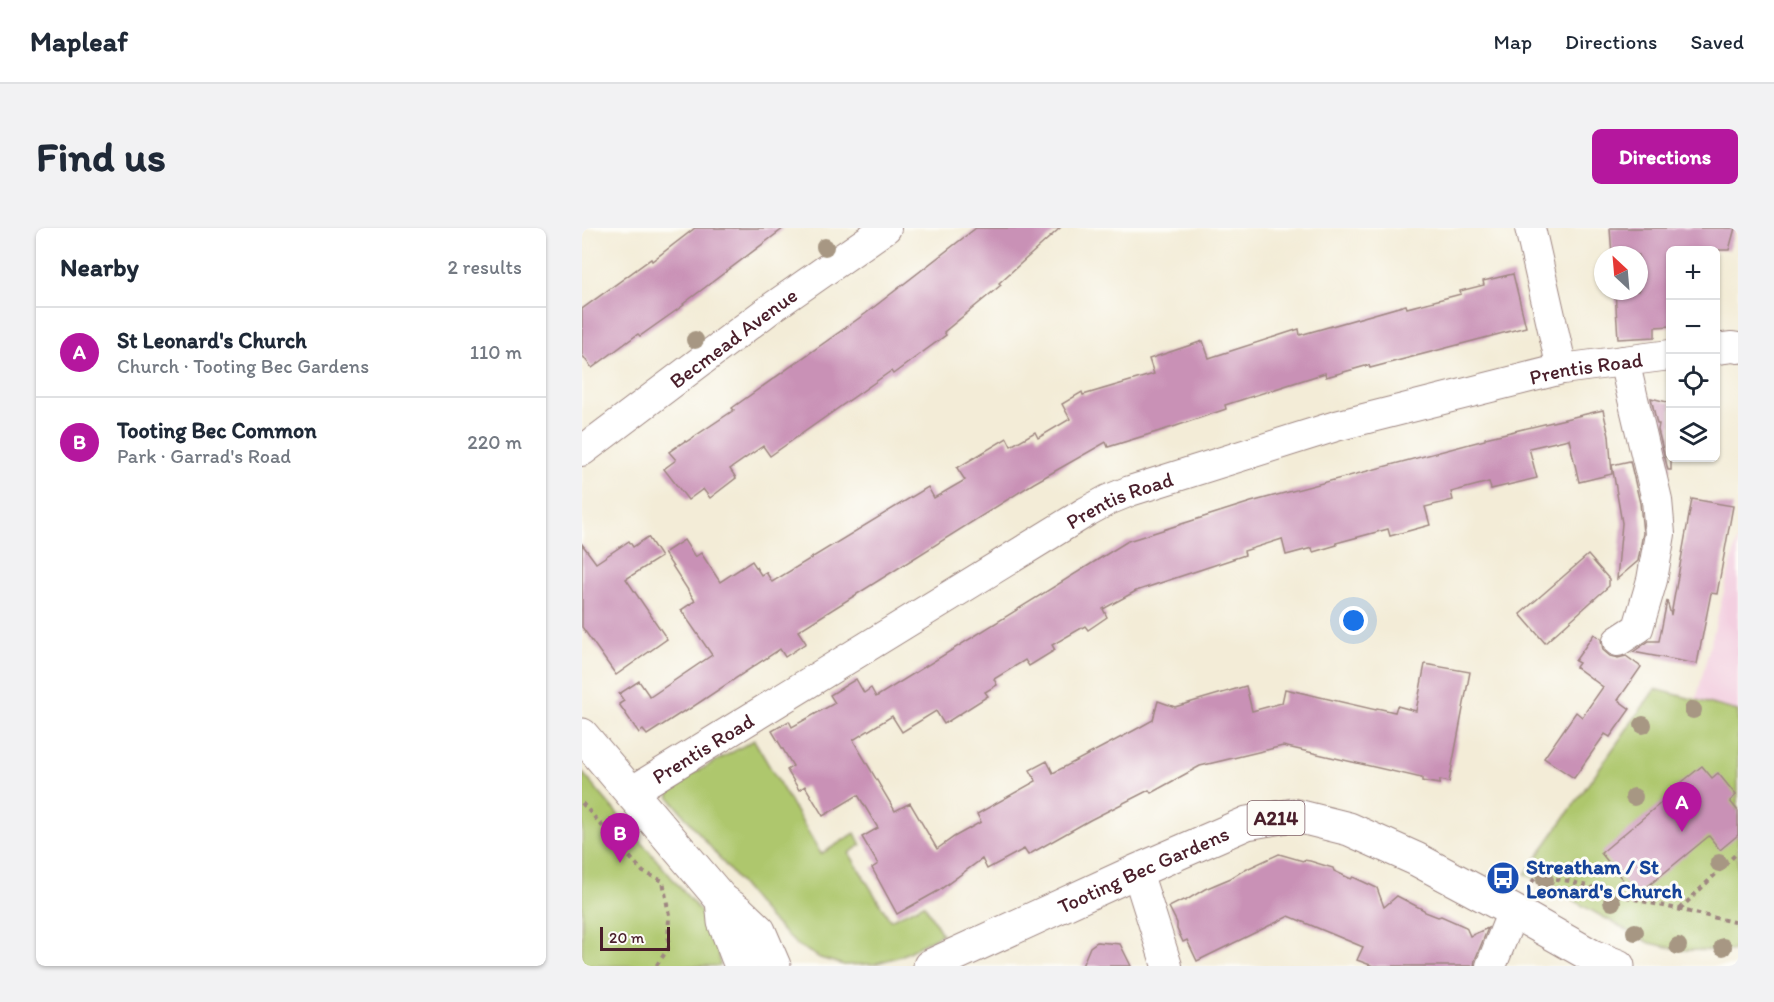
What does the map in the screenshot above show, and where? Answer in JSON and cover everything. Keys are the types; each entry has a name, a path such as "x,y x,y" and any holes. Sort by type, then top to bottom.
{"main road":[{"path":"582,735 722,900 759,931 774,966"},
{"name":"Tooting Bec Gardens","path":"930,966 1247,823 1293,815 1350,829 1416,859 1592,956 1618,966"},
{"path":"722,900 724,922 741,966"}],"street":[{"name":"Becmead Avenue","path":"582,451 770,309 886,228"},
{"path":"1530,228 1562,369"},
{"path":"1720,348 1738,348"},
{"name":"Prentis Road","path":"631,792 1108,500 1336,426 1562,369 1666,356"},
{"path":"1618,641 1638,628 1652,580 1660,534 1657,500 1624,361"},
{"path":"1137,871 1167,966"},
{"path":"1491,966 1513,911"}],"path":[{"path":"582,803 643,873 663,881 669,915 668,949 656,966"},
{"path":"1680,909 1738,852"},
{"path":"1532,882 1537,876 1569,881 1642,901 1738,923"}],"shaded area":[{"path":"1738,537 1738,711 1696,700"}],"green space":[{"path":"1655,689 1738,711 1738,948 1731,951 1681,950 1650,943 1525,874"},
{"path":"754,740 821,854 855,833 861,845 849,853 890,920 924,904 942,934 901,956 874,964 844,965 820,958 797,945 768,917 670,798 668,791 673,785"},
{"path":"582,772 717,931 720,966 582,966"}],"building":[{"path":"695,228 784,228 684,305 640,336 638,334 592,368 582,355 582,309"},
{"path":"976,228 1060,228 999,283 1001,285 944,332 946,335 893,374 891,371 770,456 763,446 730,469 736,478 710,498 703,489 688,500 664,469 676,460 669,452 734,410 732,408 865,314"},
{"path":"1610,228 1735,228 1729,250 1720,250 1720,246 1666,246 1666,326 1655,327 1655,337 1618,339 1616,300 1648,300 1648,246 1611,246"},
{"path":"1513,274 1526,327 1370,368 1369,365 1326,377 1325,373 1225,405 1226,409 1176,426 1108,447 1106,442 1034,483 798,631 806,643 785,657 780,649 647,735 643,730 639,733 619,704 624,701 619,694 639,681 650,697 712,655 681,610 695,601 664,553 684,540 695,557 701,553 720,582 752,561 761,575 766,572 772,582 928,487 934,498 965,480 957,468 1007,438 1011,446 1035,432 1038,438 1070,419 1062,404 1082,392 1083,395 1154,374 1149,359 1203,341 1209,358 1299,329 1300,335 1406,305 1407,308 1461,294 1460,291 1484,285 1483,281"},
{"path":"1651,398 1666,402 1666,462 1658,430 1659,424 1657,424"},
{"path":"1603,410 1609,436 1612,474 1579,482 1569,439 1529,448 1537,478 1491,489 1489,482 1451,492 1453,500 1425,507 1430,525 1390,536 1388,529 1336,543 1337,545 1313,552 1312,548 1286,555 1282,539 1244,551 1245,555 1136,591 1103,609 1107,617 1088,630 1085,626 1052,645 1055,650 1029,666 1025,660 994,679 997,685 985,692 988,696 944,724 936,711 902,732 892,716 853,740 895,811 910,803 937,849 981,822 977,814 1036,781 1030,770 1047,761 1053,773 1133,731 1153,720 1158,701 1175,707 1246,686 1252,711 1282,703 1285,689 1376,710 1377,708 1395,712 1397,706 1416,711 1425,664 1470,672 1449,782 1440,780 1440,784 1422,781 1422,778 1283,746 1200,766 1151,793 1149,790 1090,820 1028,855 1024,849 987,869 982,859 938,891 897,914 872,868 878,864 862,837 878,828 858,795 823,816 805,786 799,790 787,770 793,766 772,731 789,721 792,727 835,703 830,695 856,679 864,693 871,688 876,697 1128,541 1251,502 1485,440 1485,438"},
{"path":"1630,461 1640,503 1643,533 1638,561 1617,579 1622,523 1612,465"},
{"path":"1666,462 1671,462 1671,470 1668,470"},
{"path":"1692,499 1733,506 1717,594 1711,593 1697,664 1633,652 1649,641 1659,641 1667,601 1671,615"},
{"path":"648,537 661,557 626,579 667,639 616,675 582,627 582,544 596,563 629,541 633,547"},
{"path":"1588,555 1609,579 1609,586 1545,643 1520,614"},
{"path":"1594,634 1601,639 1603,650 1610,656 1618,658 1626,656 1641,667 1618,700 1630,709 1610,737 1605,734 1574,778 1544,758 1576,712 1582,717 1603,687 1576,667 1579,663 1575,661"},
{"path":"1702,766 1712,778 1718,773 1736,795 1730,801 1738,811 1738,835 1720,850 1709,836 1636,896 1601,853"},
{"path":"1279,854 1333,868 1334,871 1351,879 1353,877 1377,888 1384,907 1397,896 1425,912 1466,927 1470,936 1488,928 1474,966 1373,966 1357,960 1363,947 1289,916 1197,961 1187,940 1183,942 1169,907"},
{"path":"1097,942 1120,944 1131,966 1082,966 1090,947"}],"place":[{"name":"St Leonard's Church","path":"1682,832"},
{"name":"Tooting Bec Common","path":"620,863"},
{"name":"Streatham / St Leonard's Church","path":"1503,878"}]}
